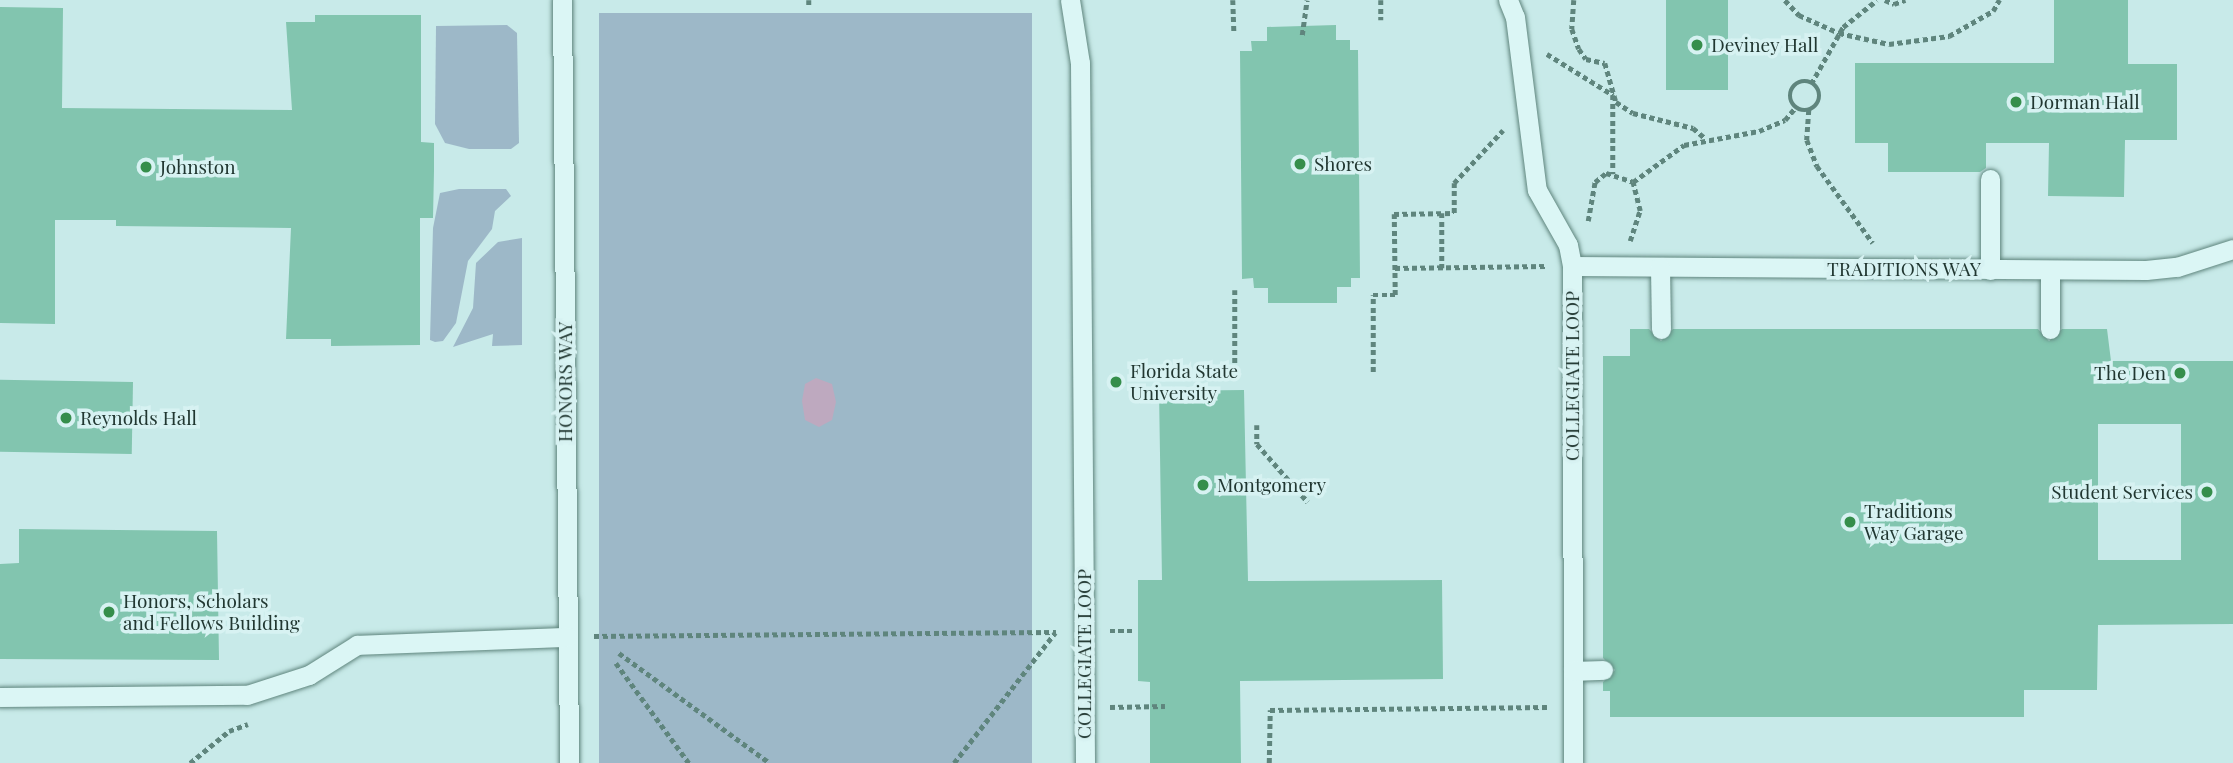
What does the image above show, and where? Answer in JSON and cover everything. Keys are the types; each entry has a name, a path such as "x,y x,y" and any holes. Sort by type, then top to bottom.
{"lane":[{"name":"HONORS WAY","path":"562,0 569,763"},
{"name":"COLLEGIATE LOOP","path":"1070,0 1080,63 1085,763"},
{"name":"COLLEGIATE LOOP","path":"1508,0 1515,17 1537,190 1568,245 1572,267 1573,763"},
{"path":"1990,179 1990,270"},
{"name":"TRADITIONS WAY","path":"1572,267 1990,270 2177,267 2233,248"},
{"path":"1660,267 1661,329"},
{"path":"2050,270 2050,329"},
{"path":"0,697 247,695 309,675 356,645 567,637"},
{"path":"1573,671 1602,670"}],"path":[{"path":"1233,0 1234,33"},
{"path":"1302,35 1307,0"},
{"path":"1381,0 1381,20"},
{"path":"1574,0 1572,29 1579,48 1586,59 1605,63 1613,95 1613,174"},
{"path":"1785,0 1799,15 1839,33 1889,44 1921,43 1973,25 1999,0"},
{"path":"1811,84 1839,33 1858,11 1877,0"},
{"path":"1885,0 1894,4 1905,0"},
{"path":"1541,50 1613,95 1624,109 1693,128 1706,139"},
{"path":"1795,108 1790,95 1794,86 1811,84"},
{"path":"1811,84 1819,96 1809,110 1807,140 1817,166 1874,243"},
{"path":"1795,108 1809,110"},
{"path":"1633,182 1684,145 1759,131 1786,120 1795,108"},
{"path":"1373,372 1373,295 1395,295 1394,214 1454,213 1454,183 1487,142 1507,127"},
{"path":"1588,221 1595,182 1613,174 1633,182"},
{"path":"1628,245 1640,211 1633,182"},
{"path":"1442,213 1442,268"},
{"path":"1395,268 1548,267"},
{"path":"1235,290 1235,370"},
{"path":"1257,425 1257,444 1308,502"},
{"path":"1100,632 1134,631"},
{"path":"567,637 1056,632 954,763"},
{"path":"619,653 770,763"},
{"path":"615,663 689,763"},
{"path":"1100,707 1165,706"},
{"path":"1269,763 1270,710 1573,707"},
{"path":"190,763 229,731 253,721"}],"shaded area":[{"path":"599,13 1032,13 1032,763 599,763"},
{"path":"507,25 517,33 519,143 511,149 469,149 445,143 435,124 436,26"},
{"path":"459,189 506,189 511,196 495,211 492,229 468,261 456,323 443,341 435,342 430,340 433,228 440,193"},
{"path":"522,238 522,345 492,346 493,334 453,347 473,308 476,263 498,242"},
{"path":"816,378 832,384 836,402 832,420 819,427 805,420 802,401 805,384"}],"building":[{"name":"Deviney Hall","path":"1666,0 1728,0 1728,90 1666,90"},
{"name":"Dorman Hall","path":"2054,0 2128,0 2128,64 2177,64 2177,140 2125,140 2124,197 2048,196 2049,143 1986,143 1986,168 1980,172 1888,172 1888,143 1855,143 1855,63 2054,63"},
{"path":"0,7 63,8 62,108 292,110 286,22 315,22 315,15 421,15 421,142 434,143 434,171 433,218 420,218 420,345 331,346 331,339 286,339 291,228 116,226 116,220 55,220 55,324 0,323"},
{"name":"Shores","path":"1336,25 1336,40 1350,40 1350,50 1358,50 1360,278 1351,278 1351,287 1337,287 1337,303 1268,303 1268,288 1254,288 1253,278 1242,279 1240,51 1252,51 1251,41 1267,41 1267,27"},
{"name":"Traditions Way Garage","path":"1630,329 1649,329 1661,341 1673,329 2038,329 2049,341 2062,329 2107,329 2111,361 2233,361 2233,624 2098,625 2097,690 2024,690 2024,717 1610,717 1610,691 1603,691 1603,682 1615,670 1603,658 1603,356 1630,356","holes":["2098,424 2181,424 2181,560 2098,560"]},
{"name":"Reynolds Hall","path":"0,380 133,382 132,454 0,452"},
{"name":"Montgomery","path":"1244,390 1248,581 1442,580 1443,679 1240,681 1241,763 1150,763 1150,682 1138,681 1138,580 1162,580 1159,391"},
{"name":"Honors, Scholars and Fellows Building","path":"19,529 217,531 219,660 0,659 0,564 19,563"}],"place":[{"name":"Deviney Hall","path":"1697,45"},
{"name":"Dorman Hall","path":"2016,102"},
{"name":"Shores","path":"1300,164"},
{"name":"Johnston","path":"146,167"},
{"name":"The Den","path":"2180,373"},
{"name":"Florida State University","path":"1116,382"},
{"name":"Reynolds Hall","path":"66,418"},
{"name":"Montgomery","path":"1203,485"},
{"name":"Student Services","path":"2207,492"},
{"name":"Traditions Way Garage","path":"1850,522"},
{"name":"Honors, Scholars and Fellows Building","path":"109,612"}]}
